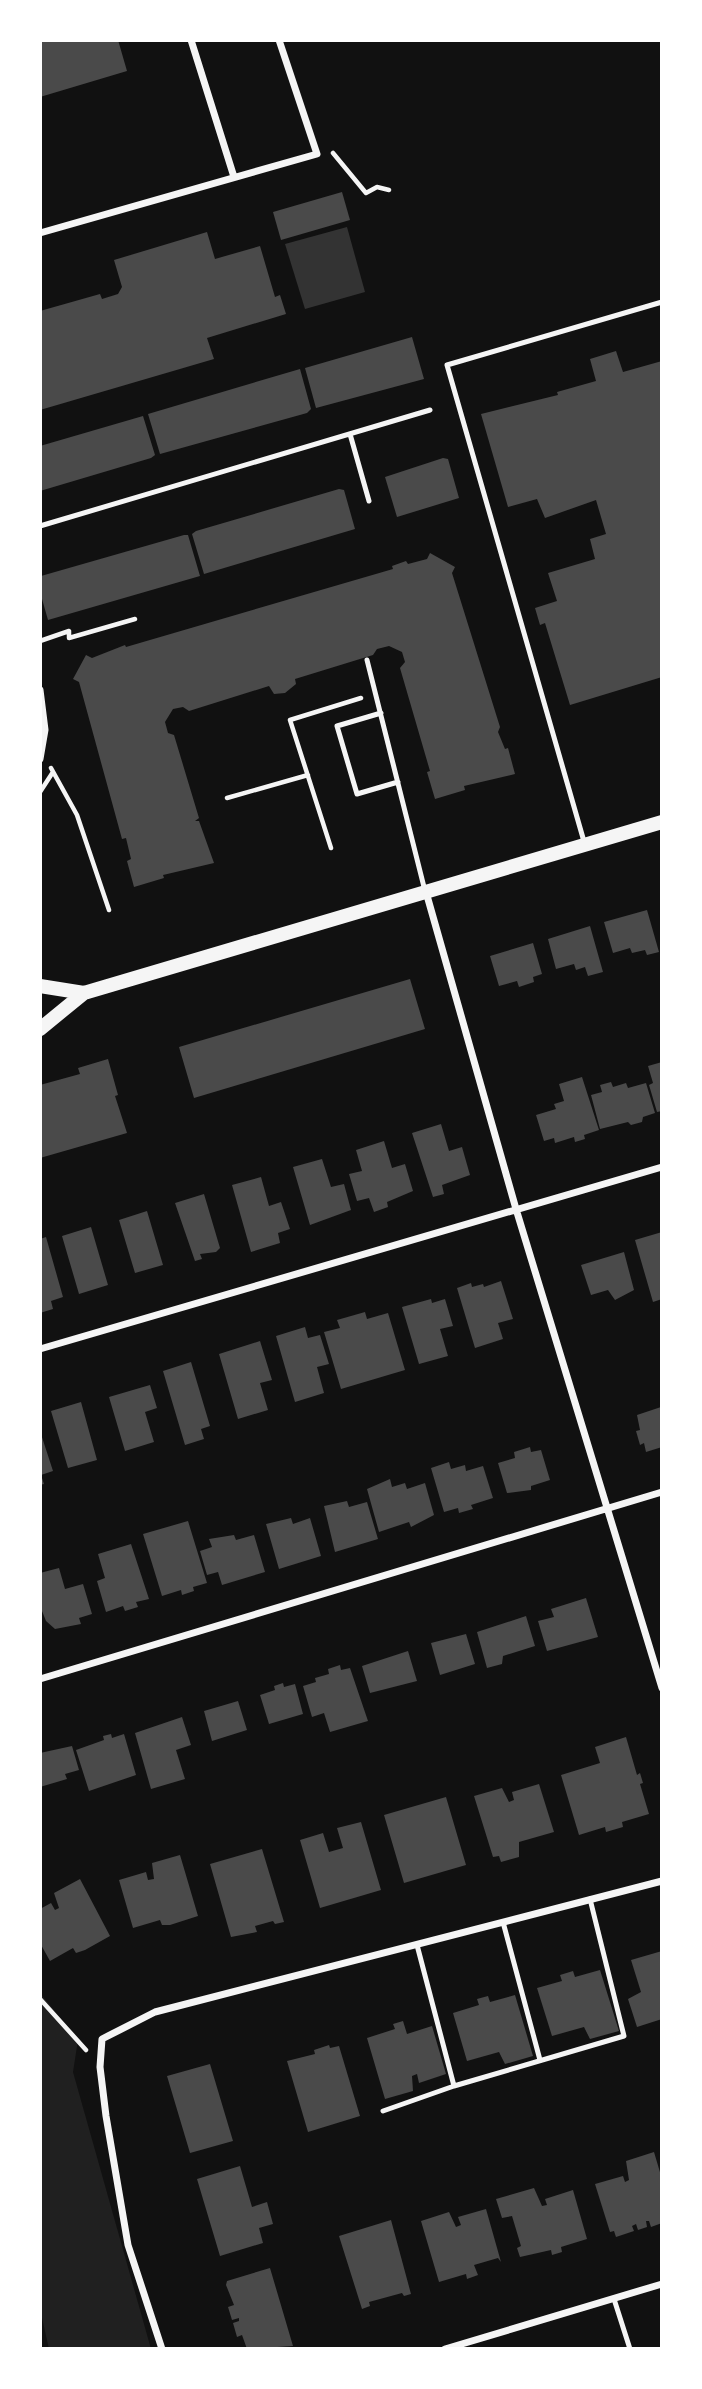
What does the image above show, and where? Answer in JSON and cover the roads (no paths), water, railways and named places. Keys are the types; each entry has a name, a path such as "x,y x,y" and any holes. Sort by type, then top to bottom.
{"main road":[{"path":"40,986 84,993 662,822"},
{"path":"40,1029 47,1027 84,993"}],"street":[{"path":"191,40 234,177"},
{"path":"40,233 317,154 279,40"},
{"path":"40,690 45,730 42,757"},
{"path":"425,891 516,1209 662,1688"},
{"path":"40,1349 662,1167"},
{"path":"40,1679 662,1492"},
{"path":"162,2349 128,2245 100,2067 103,2039 155,2012 662,1881"},
{"path":"444,2349 662,2284"}],"lane":[{"path":"584,845 447,365 662,302"},
{"path":"40,526 430,410"},
{"path":"350,434 369,501"},
{"path":"368,660 425,891"},
{"path":"381,713 337,726 357,794 398,782"},
{"path":"383,2111 454,2086 624,2036 590,1899"},
{"path":"503,1922 540,2060"},
{"path":"416,1944 454,2086"},
{"path":"614,2299 630,2349"}]}
